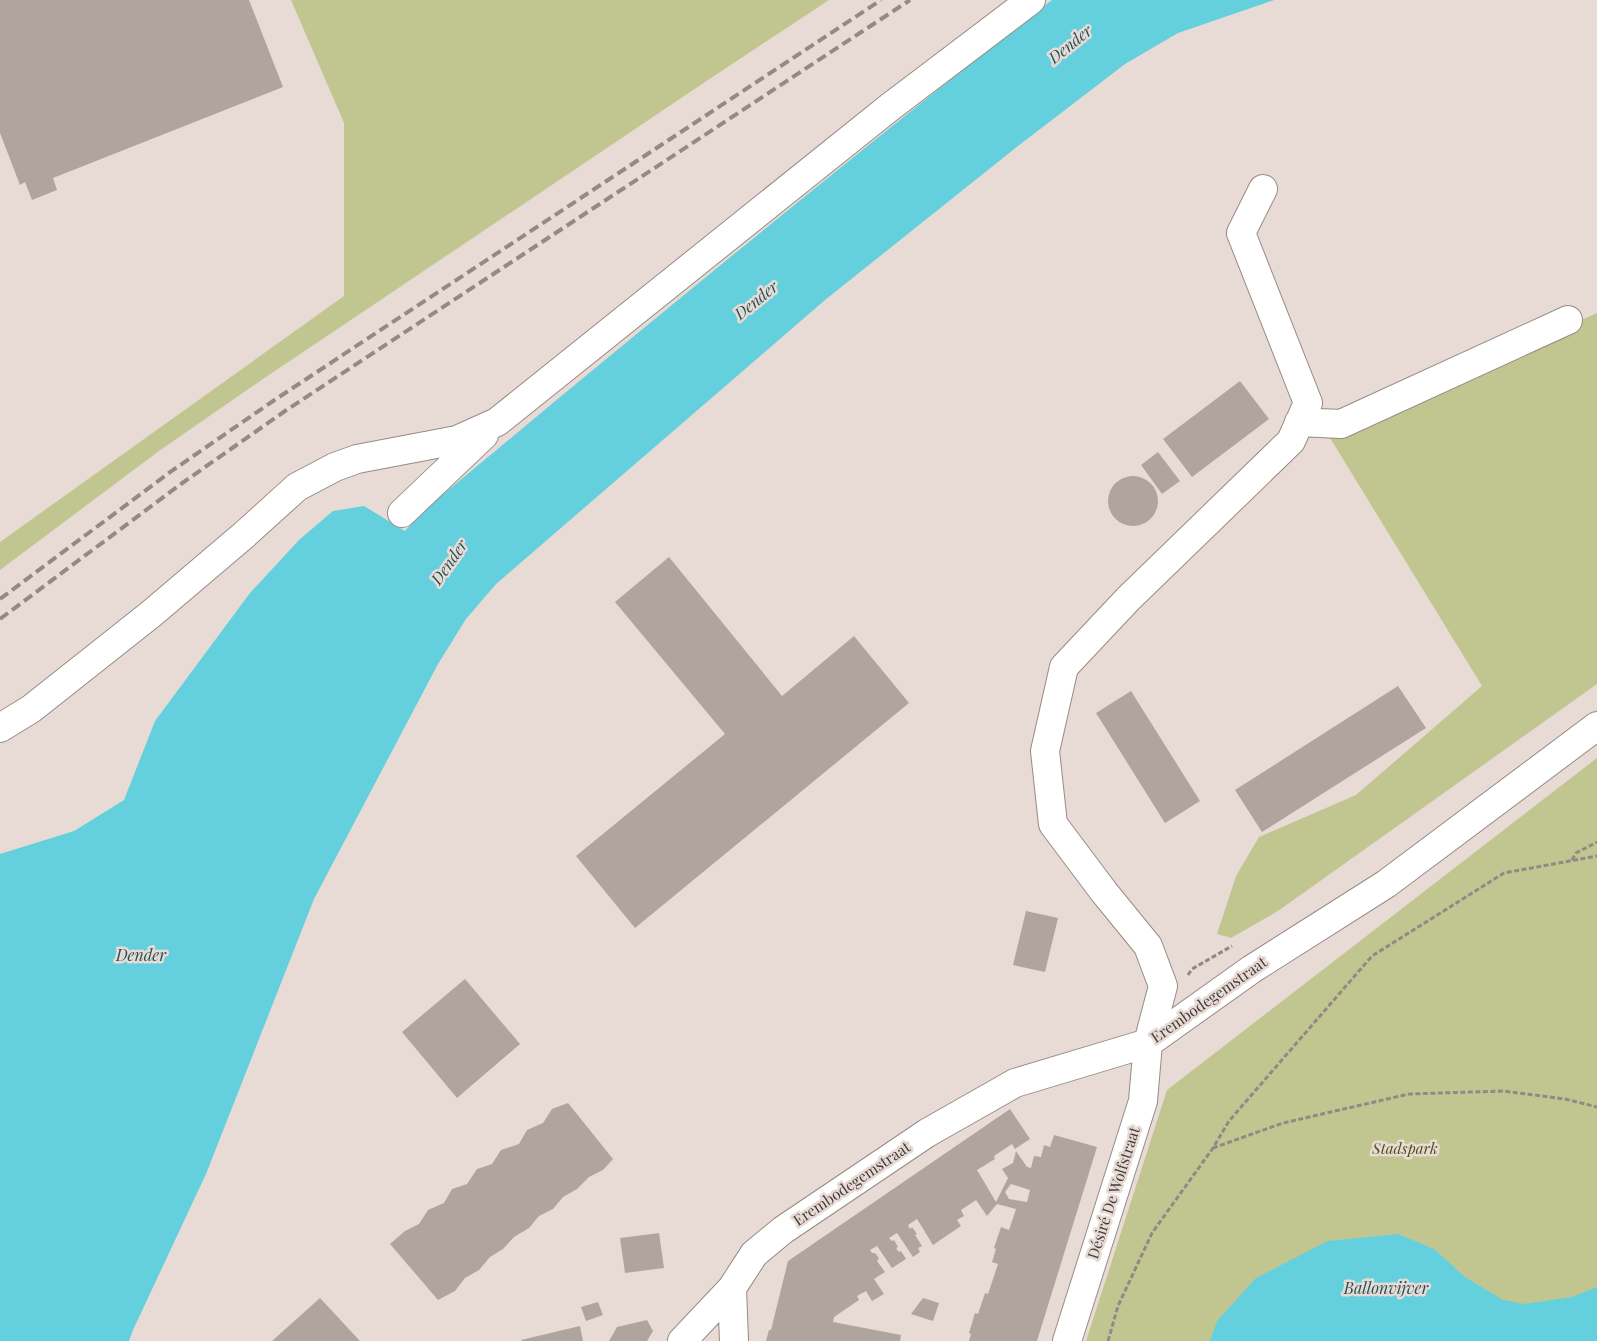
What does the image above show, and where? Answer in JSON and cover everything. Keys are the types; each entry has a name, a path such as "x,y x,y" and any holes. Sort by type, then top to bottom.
{"street":[{"path":"402,513 497,422 890,107 1031,0"},
{"name":"Désiré De Wolfstraat","path":"1067,1341 1143,1102 1148,1043 1163,986 1148,946 1104,892 1053,824 1045,751 1064,667 1128,598 1290,441 1308,403 1241,233 1263,189"},
{"path":"1299,422 1341,424 1568,320"},
{"path":"0,728 31,708 151,614 297,487 335,467 357,459 457,440 497,422"},
{"name":"Erembodegemstraat","path":"682,1341 732,1288 754,1254 783,1230 927,1134 1015,1083 1148,1043 1252,969 1386,884 1597,726"},
{"path":"732,1288 734,1341"}],"path":[{"path":"1572,861 1576,853 1597,842"},
{"path":"1108,1341 1118,1306 1152,1233 1229,1121 1372,956 1504,873 1597,856"},
{"path":"1187,977 1192,968 1238,942"},
{"path":"1212,1148 1283,1123 1409,1094 1503,1091 1565,1099 1597,1107"}],"green space":[{"path":"291,0 829,0 263,379 159,451 0,570 0,542 344,296 344,123"},
{"path":"1597,313 1597,684 1278,911 1231,938 1217,934 1236,876 1259,837 1356,795 1482,686 1327,433"},
{"name":"Stadspark","path":"1597,758 1597,1341 1086,1341 1167,1090"}],"water":[{"name":"Dender","path":"1052,0 1274,0 1178,33 1125,64 1018,146 825,300 496,584 466,619 438,664 314,899 206,1174 129,1341 0,1341 0,854 74,831 124,800 155,721 250,593 299,540 333,511 364,506 405,531 421,513 656,318 892,126"},
{"name":"Ballonvijver","path":"1398,1234 1434,1249 1465,1277 1503,1300 1524,1304 1572,1297 1597,1287 1597,1341 1210,1341 1217,1321 1256,1278 1328,1241"}],"building":[{"path":"0,0 249,0 283,87 53,178 57,190 32,200 25,182 20,185 0,133"},
{"path":"1240,381 1269,419 1192,477 1163,439"},
{"path":"1158,452 1180,481 1162,494 1141,465"},
{"path":"1133,476 1142,478 1153,487 1158,501 1156,510 1147,521 1133,526 1124,524 1113,515 1108,501 1110,492 1119,481"},
{"path":"669,557 782,696 854,636 909,703 635,928 576,856 725,734 615,602"},
{"path":"1398,686 1426,728 1262,832 1235,790"},
{"path":"1131,691 1200,801 1165,823 1096,713"},
{"path":"1026,911 1058,918 1045,972 1013,965"},
{"path":"465,979 520,1044 457,1098 402,1032"},
{"path":"568,1103 613,1159 603,1170 589,1177 577,1189 563,1197 553,1209 539,1216 529,1228 514,1237 503,1249 490,1257 479,1270 465,1278 455,1291 438,1300 390,1244 405,1231 419,1224 428,1210 444,1203 452,1189 467,1184 477,1169 492,1164 501,1150 519,1144 527,1130 543,1123 552,1109"},
{"path":"1010,1109 1030,1139 1015,1149 1012,1144 994,1156 995,1159 977,1170 996,1202 1008,1178 1002,1169 1013,1163 1016,1151 1027,1167 1031,1168 1034,1156 1041,1157 1044,1145 1050,1147 1054,1135 1097,1147 1037,1341 969,1341 971,1334 969,1333 975,1313 978,1314 985,1293 988,1294 998,1264 992,1262 996,1249 994,1248 1001,1227 1009,1230 1016,1209 997,1204 987,1216 976,1200 961,1210 964,1216 957,1220 961,1226 933,1245 917,1219 908,1225 917,1234 915,1235 922,1246 918,1248 920,1252 913,1257 897,1233 889,1238 892,1241 894,1240 898,1247 896,1248 899,1252 901,1251 906,1259 892,1268 877,1246 870,1250 879,1258 877,1261 885,1272 874,1279 884,1294 872,1301 866,1291 857,1296 859,1300 834,1317 833,1322 901,1335 900,1341 766,1341 769,1330 771,1330 788,1261","holes":["1011,1184 1030,1190 1027,1202 1009,1199 1005,1192"]},
{"path":"659,1233 664,1268 625,1273 620,1238"},
{"path":"320,1298 360,1341 272,1341"},
{"path":"923,1298 939,1303 933,1321 911,1314"},
{"path":"598,1302 603,1315 586,1321 581,1307"},
{"path":"647,1320 653,1331 647,1341 609,1341 617,1327"},
{"path":"580,1326 583,1341 521,1340"}],"railway":[{"path":"0,599 173,470 276,399 881,0"},
{"path":"0,619 181,484 285,411 910,0"}]}
